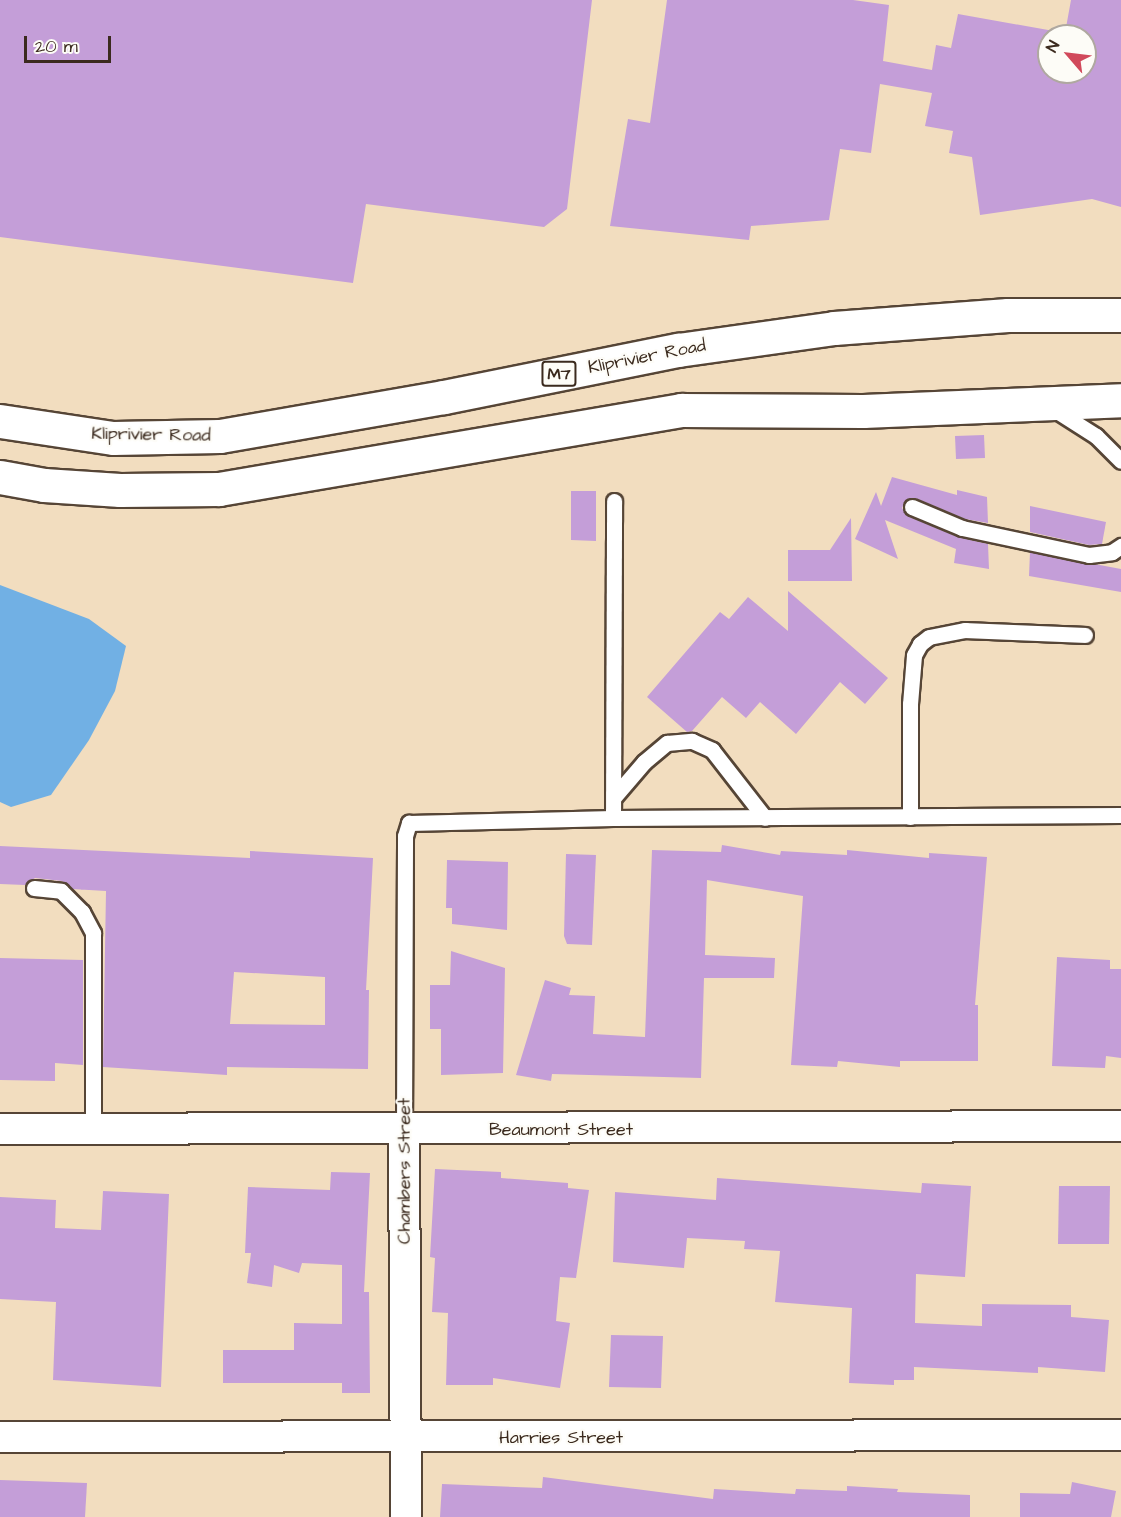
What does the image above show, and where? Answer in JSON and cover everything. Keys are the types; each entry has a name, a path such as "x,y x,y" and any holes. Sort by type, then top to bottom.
{"main road":[{"name":"Kliprivier Road","path":"0,421 113,438 220,436 444,397 678,350 834,327 1008,315 1121,315"},
{"path":"0,477 44,485 120,490 219,489 681,410 863,411 1041,401 1121,400"}],"street":[{"name":"Beaumont Street","path":"0,1130 404,1131 1121,1126"},
{"name":"Chambers Street","path":"404,1131 406,1517"},
{"name":"Harries Street","path":"0,1437 407,1439 1121,1435"}],"lane":[{"path":"1041,401 1096,436 1121,461"},
{"path":"614,501 613,818 1121,815"},
{"path":"912,507 962,528 1089,555 1112,552 1121,546"},
{"path":"910,817 910,704 914,655 920,644 929,637 965,630 1085,635"},
{"path":"614,797 644,762 667,743 692,741 712,750 765,818"},
{"name":"Chambers Street","path":"404,1131 406,825 613,818"},
{"path":"34,888 61,891 82,912 93,933 93,1130"}],"water":[{"path":"0,585 89,619 126,646 115,691 89,740 51,795 11,807 0,802"}],"building":[{"path":"0,0 592,0 567,209 544,227 366,204 353,283 0,237"},
{"path":"667,0 853,0 889,5 883,61 932,70 936,45 951,48 958,14 1037,28 1037,84 1097,84 1097,24 1067,24 1071,0 1121,0 1121,207 1092,199 980,215 972,157 949,153 953,131 925,126 932,93 880,84 871,153 840,149 829,220 751,226 749,240 610,226 628,119 650,123"},
{"path":"984,435 985,458 956,459 955,436"},
{"path":"892,477 957,495 957,490 987,497 988,523 965,519 915,498 906,500 902,508 908,516 958,537 988,544 989,569 954,563 956,549 885,520 898,559 855,539 876,492 881,506"},
{"path":"571,491 596,491 596,541 571,540"},
{"path":"1030,506 1106,522 1102,544 1089,545 1030,532"},
{"path":"851,518 852,581 788,581 788,550 830,550"},
{"path":"1030,552 1121,569 1121,592 1029,576"},
{"path":"788,591 888,678 865,704 840,682 796,734 760,702 746,718 722,697 692,731 687,732 647,697 720,612 729,619 748,597 788,631"},
{"path":"722,845 780,855 781,851 847,855 847,850 929,858 929,853 987,857 975,1005 978,1005 978,1061 900,1061 900,1067 838,1061 837,1067 791,1065 803,896 707,880 705,955 775,958 774,978 704,978 701,1078 552,1074 551,1081 516,1075 545,980 571,988 569,995 595,996 593,1034 645,1037 652,850 721,852"},
{"path":"0,846 250,858 250,851 373,858 366,990 369,990 368,1069 227,1067 227,1075 103,1067 106,891 72,889 62,881 35,878 25,885 0,884","holes":["234,972 325,977 325,1025 230,1024"]},
{"path":"566,854 596,855 592,945 567,944 564,936"},
{"path":"447,860 508,862 507,930 452,924 452,908 446,908"},
{"path":"451,951 505,968 503,1073 441,1075 441,1029 430,1029 430,985 450,985"},
{"path":"1057,957 1110,960 1110,969 1121,969 1121,1058 1106,1056 1105,1068 1052,1066"},
{"path":"0,958 83,960 83,1065 55,1063 55,1081 0,1080"},
{"path":"435,1169 501,1172 501,1178 568,1183 568,1188 589,1190 576,1278 560,1277 556,1321 570,1323 560,1388 493,1378 493,1385 446,1385 448,1313 432,1312 435,1258 430,1257"},
{"path":"331,1172 370,1173 364,1292 369,1292 370,1393 342,1393 342,1383 223,1383 223,1350 294,1350 294,1323 342,1324 342,1265 302,1263 299,1273 274,1265 272,1287 247,1283 251,1253 245,1253 248,1187 330,1190"},
{"path":"717,1178 921,1193 922,1183 971,1186 965,1277 916,1274 915,1323 982,1326 982,1304 1071,1305 1071,1317 1109,1320 1105,1372 1038,1367 1038,1373 914,1367 914,1380 894,1380 894,1385 849,1383 852,1308 775,1302 780,1251 744,1249 745,1241 687,1238 684,1268 613,1262 615,1192 716,1200"},
{"path":"1059,1186 1110,1186 1109,1244 1058,1244"},
{"path":"103,1191 169,1194 161,1387 53,1380 56,1302 0,1299 0,1197 56,1200 55,1228 101,1230"},
{"path":"611,1335 663,1336 661,1388 609,1387"},
{"path":"543,1477 713,1499 714,1489 795,1494 796,1489 847,1491 847,1486 898,1489 897,1492 970,1495 970,1517 440,1517 442,1484 542,1488"},
{"path":"0,1480 87,1483 85,1517 0,1517"},
{"path":"1072,1482 1116,1491 1111,1517 1020,1517 1020,1493 1070,1494"}]}
